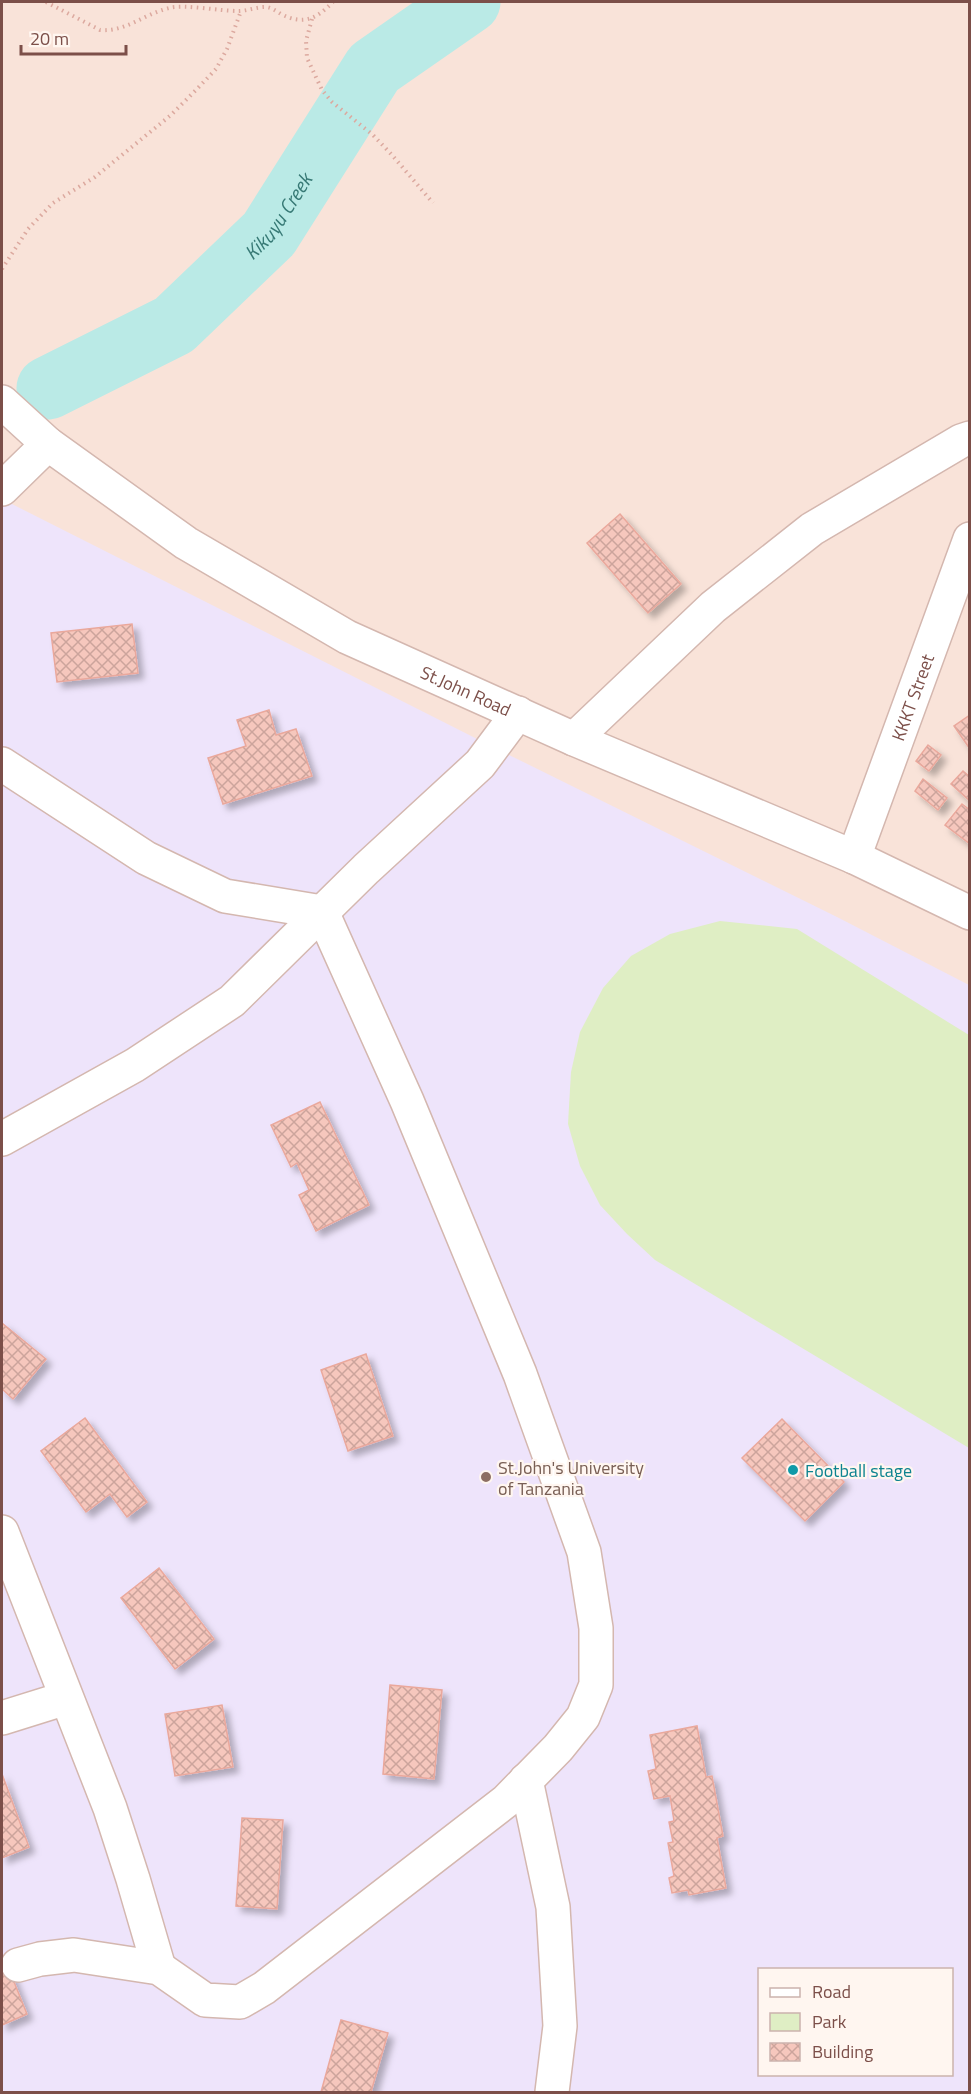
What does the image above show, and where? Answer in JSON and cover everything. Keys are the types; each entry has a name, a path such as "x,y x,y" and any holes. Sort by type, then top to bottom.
{"street":[{"name":"St.John Road","path":"2,402 48,444 186,543 347,637 574,739 854,857 969,913"},
{"path":"574,739 713,607 812,529 969,438"},
{"path":"2,489 48,444"},
{"name":"KKKT Street","path":"854,857 969,539"},
{"path":"2,1139 135,1065 232,1001 322,912 480,764 518,713"},
{"path":"2,764 146,858 225,896 322,912"},
{"path":"18,1965 40,1959 75,1955 159,1968 206,2000 240,2002 264,1988 506,1801 558,1748 583,1717 596,1685 596,1628 584,1552 520,1374 407,1101 322,912"},
{"path":"2,1532 110,1808 159,1968"},
{"path":"2,1718 66,1698"},
{"path":"526,1780 553,1907 560,2026 552,2092"}],"path":[{"path":"46,2 100,30 125,27 170,8 241,11 268,7 294,20 312,19"},
{"path":"333,2 312,19 306,41 307,58 322,90 332,102 373,135 433,203"},
{"path":"2,269 28,229 53,203 95,177 129,150 171,115 216,69 227,49 241,11"}],"shaded area":[{"name":"St.John's University of Tanzania","path":"2,2 969,2 969,2092 2,2092"},
{"name":"St.John's University of Tanzania","path":"2,499 969,985 969,2092 2,2092"}],"green space":[{"path":"720,921 797,929 969,1035 969,1448 655,1260 600,1205 580,1166 568,1124 571,1072 580,1032 603,988 631,956 670,934"}],"building":[{"path":"620,514 681,584 648,613 587,543"},
{"path":"132,624 138,673 57,682 51,633"},
{"path":"269,710 276,735 296,729 312,776 223,804 208,758 246,746 237,720"},
{"path":"970,715 970,749 954,726"},
{"path":"928,745 941,755 929,771 916,761"},
{"path":"963,771 970,777 970,801 951,784"},
{"path":"923,779 947,798 938,810 915,791"},
{"path":"962,804 970,810 970,844 945,825"},
{"path":"320,1102 369,1205 316,1231 299,1195 309,1190 297,1163 291,1167 271,1125"},
{"path":"2,1323 46,1359 13,1399 2,1389"},
{"path":"366,1354 393,1436 348,1451 321,1370"},
{"path":"85,1418 147,1502 127,1517 110,1494 86,1512 41,1451"},
{"name":"Football stage","path":"782,1419 844,1482 805,1521 742,1458"},
{"path":"159,1568 214,1639 175,1669 121,1598"},
{"path":"390,1685 442,1690 434,1779 383,1774"},
{"path":"222,1705 233,1767 175,1776 165,1714"},
{"path":"697,1726 706,1777 712,1776 723,1836 717,1838 726,1888 689,1895 688,1890 672,1893 669,1878 674,1876 668,1843 673,1842 669,1822 674,1821 670,1796 654,1799 648,1771 656,1769 650,1735"},
{"path":"2,1774 29,1847 2,1858"},
{"path":"242,1818 283,1820 277,1909 236,1906"},
{"path":"10,1972 27,2014 2,2025 2,1976"},
{"path":"341,2020 388,2033 371,2092 321,2092"}],"waterway":[{"name":"Kikuyu Creek","path":"48,388 174,325 269,234 374,68 469,2"}],"place":[{"name":"Football stage","path":"793,1470"},
{"name":"St.John's University of Tanzania","path":"486,1477"}]}
